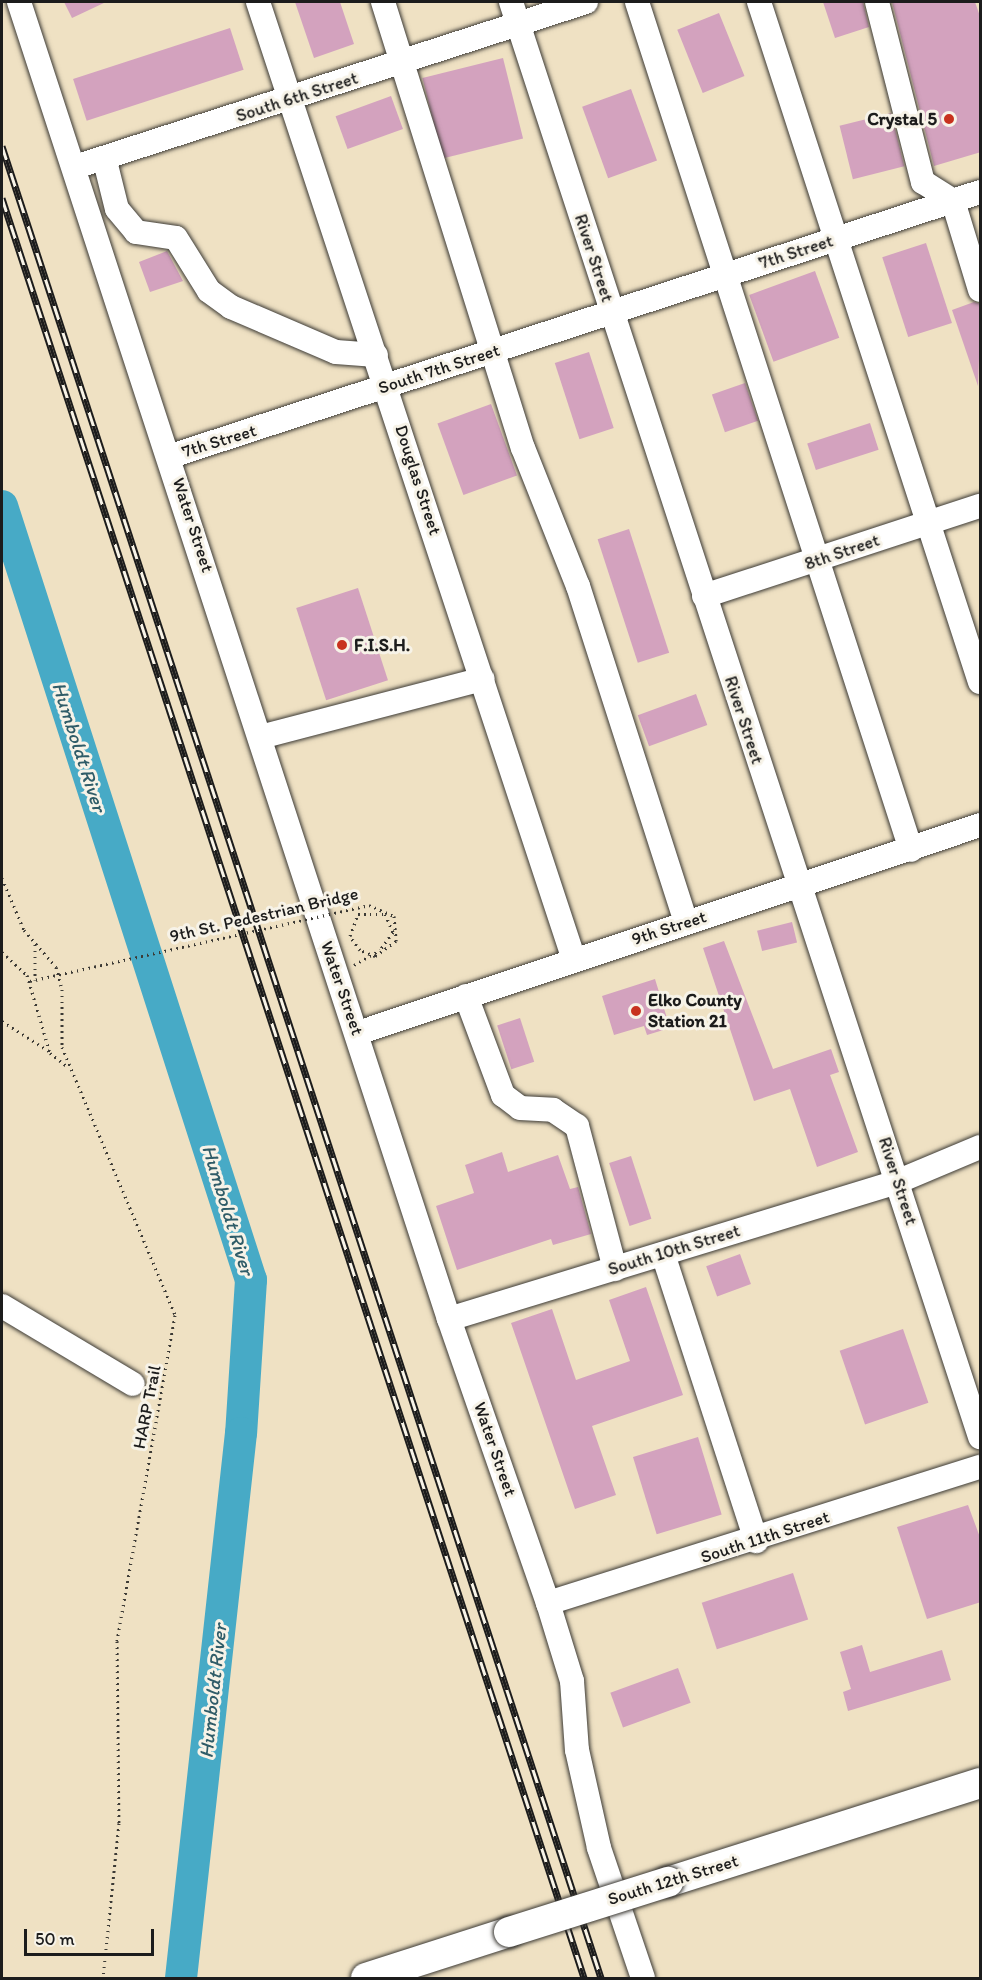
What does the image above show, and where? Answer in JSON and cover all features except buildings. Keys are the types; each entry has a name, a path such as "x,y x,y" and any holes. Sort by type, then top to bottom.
{"main road":[{"name":"South 12th Street","path":"366,1978 405,1972 509,1932 981,1783"}],"street":[{"name":"Water Street","path":"19,2 171,456 450,1319 548,1603 572,1681 579,1759 599,1848 643,1978"},
{"name":"Douglas Street","path":"258,2 293,98 574,960"},
{"path":"383,2 496,350 523,448 578,586 686,922"},
{"name":"South 6th Street","path":"75,168 105,161 401,63 514,13 586,2"},
{"path":"637,2 911,850"},
{"path":"759,2 981,682"},
{"path":"877,2 923,182 953,201 981,290"},
{"name":"River Street","path":"514,13 798,888 898,1182 981,1437"},
{"path":"105,161 117,209 136,232 176,238 209,291 231,307 336,352 376,355"},
{"name":"7th Street","path":"611,312 981,192"},
{"name":"South 7th Street","path":"267,426 611,312"},
{"name":"7th Street","path":"171,456 267,426"},
{"name":"8th Street","path":"704,596 818,561 981,506"},
{"path":"260,737 483,679"},
{"name":"9th Street","path":"358,1033 686,922 798,888 981,825"},
{"path":"466,996 503,1095 520,1108 554,1110 577,1126 615,1269"},
{"name":"South 10th Street","path":"450,1319 898,1182 981,1147"},
{"path":"663,1254 756,1541"},
{"path":"2,1306 133,1384"},
{"name":"South 11th Street","path":"548,1603 756,1541 981,1467"}],"path":[{"name":"HARP Trail","path":"2,878 17,918 60,980 60,1034 70,1068 175,1315 117,1650 119,1823 103,1978"},
{"name":"9th St. Pedestrian Bridge","path":"30,981 369,905 394,916 396,941 375,956 360,950 350,936 358,914 378,910 390,918 393,932 381,950 352,966"},
{"path":"35,943 35,980"},
{"path":"2,952 20,965 30,981 50,1052"},
{"path":"2,1021 70,1068"}],"waterway":[{"name":"Humboldt River","path":"2,506 251,1280 241,1433 181,1978"}],"railway":[{"path":"2,146 601,1978"},
{"path":"2,198 584,1978"}],"place":[{"name":"Crystal 5","path":"949,119"},
{"name":"F.I.S.H.","path":"342,645"},
{"name":"Elko County Station 21","path":"636,1011"}]}
